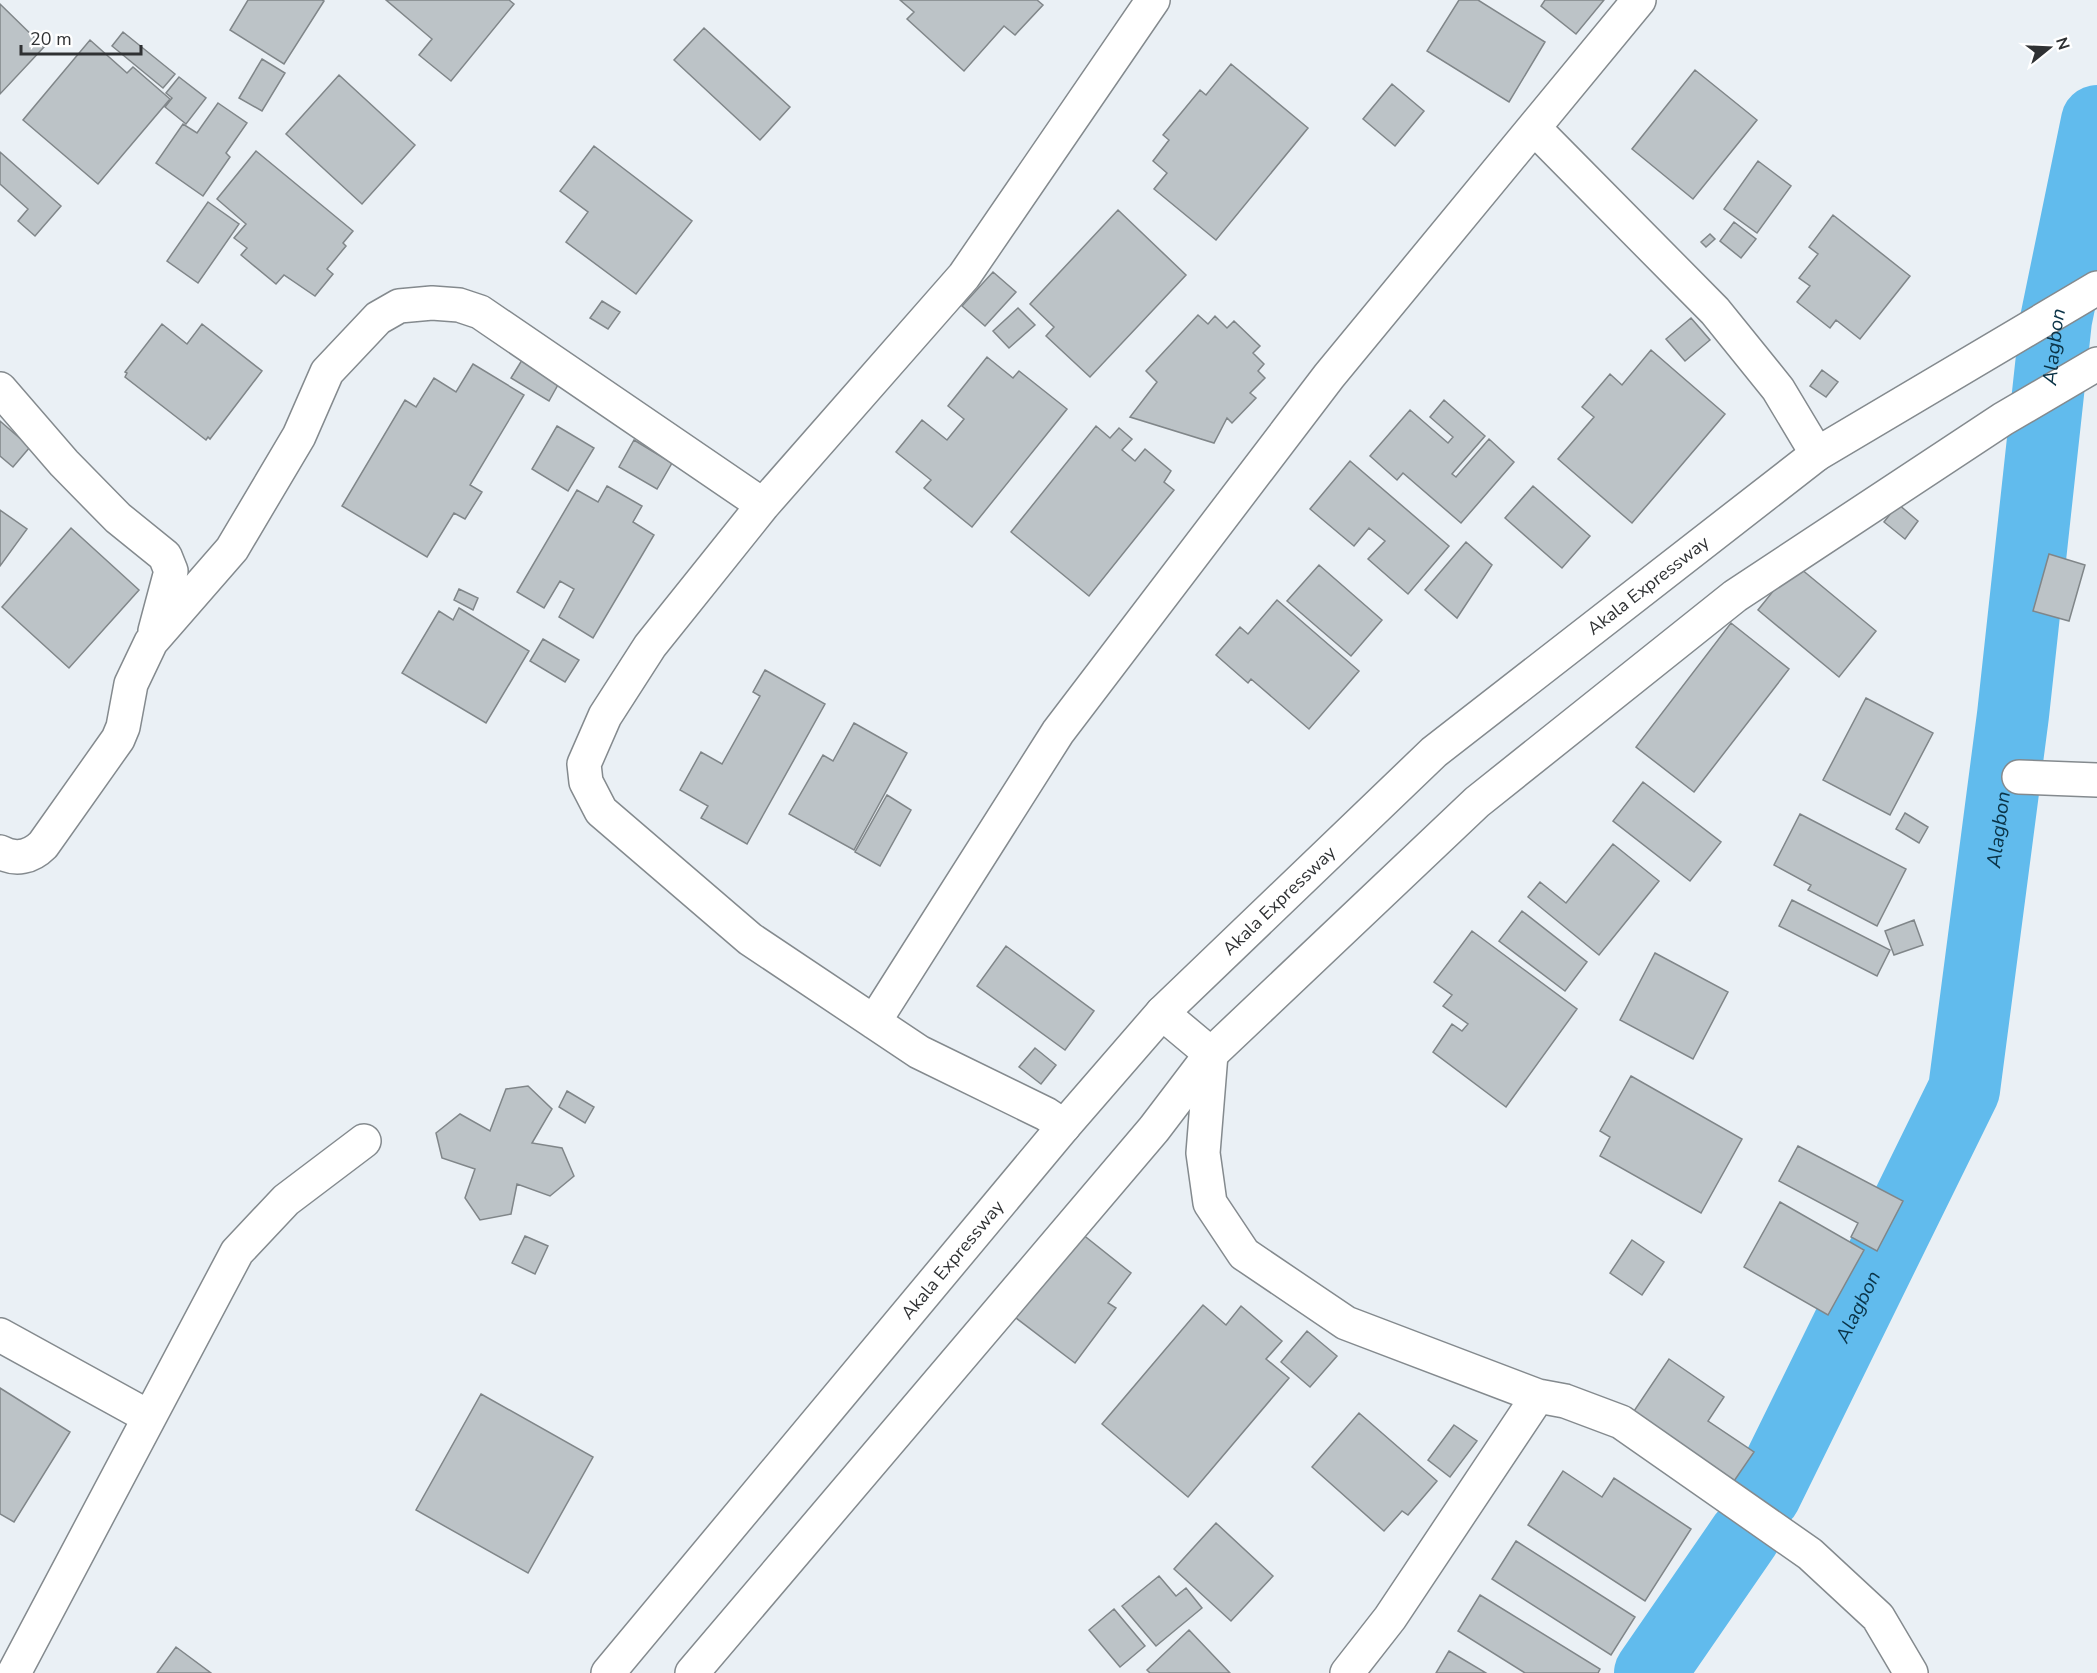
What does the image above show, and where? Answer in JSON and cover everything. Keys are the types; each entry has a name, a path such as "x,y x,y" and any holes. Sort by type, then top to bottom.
{"street":[{"path":"1064,1126 1046,1114 919,1052 750,939 601,811 586,782 584,764 605,716 650,646 763,505 964,276 1153,0"},
{"path":"874,1022 1058,732 1329,376 1639,0"},
{"path":"1534,128 1715,311 1778,389 1817,454"},
{"name":"Akala Expressway","path":"608,1673 1064,1126 1162,1013 1434,752 1817,454 2097,288"},
{"path":"151,642 232,549 299,436 327,372 378,318 399,306 432,303 459,305 480,312 763,505"},
{"path":"692,1673 1154,1129 1211,1054 1477,801 1735,596 2003,419 2097,364"},
{"path":"0,389 64,463 118,518 165,556 171,571 165,600 151,642 130,684 123,727 118,739 43,845 34,853 3,862"},
{"path":"2019,777 2097,780"},
{"path":"1162,1013 1211,1054"},
{"path":"1211,1054 1203,1153 1210,1203 1244,1254 1346,1323 1538,1396 1565,1401 1621,1422 1810,1554 1878,1617 1911,1673"},
{"path":"14,1673 237,1252 286,1200 364,1141"},
{"path":"0,1335 149,1417"},
{"path":"1347,1673 1390,1618 1538,1396"}],"building":[{"path":"248,0 324,1 284,64 230,30"},
{"path":"386,0 509,0 514,4 451,81 419,55 432,39"},
{"path":"900,0 1037,0 1043,5 1015,35 1004,26 964,71 907,19 914,12"},
{"path":"1459,0 1478,0 1545,42 1509,102 1427,51"},
{"path":"1545,0 1604,0 1576,34 1541,6"},
{"path":"0,4 44,47 0,94"},
{"path":"704,28 790,107 760,140 674,60"},
{"path":"123,32 175,74 163,88 112,46"},
{"path":"90,40 127,73 133,67 170,99 98,184 23,120"},
{"path":"262,59 285,73 262,111 239,98"},
{"path":"1231,64 1308,128 1216,240 1154,189 1167,173 1153,161 1169,140 1163,135 1200,90 1206,95"},
{"path":"1695,70 1757,120 1693,199 1632,149"},
{"path":"339,75 415,145 362,204 286,134"},
{"path":"179,77 206,98 186,124 165,107 172,98 166,93"},
{"path":"1392,84 1424,111 1395,146 1363,119"},
{"path":"218,103 247,123 226,153 230,157 203,196 156,163 183,124 197,133"},
{"path":"594,146 692,221 636,294 566,242 588,212 560,191"},
{"path":"256,151 353,231 343,243 346,246 327,269 333,274 315,296 284,275 276,284 241,255 247,248 234,238 246,224 217,199"},
{"path":"0,152 61,206 35,236 18,221 28,209 0,184"},
{"path":"1758,161 1791,186 1757,233 1724,209"},
{"path":"208,202 239,224 198,283 167,261"},
{"path":"1118,210 1186,275 1090,377 1046,336 1054,327 1030,304"},
{"path":"1833,215 1910,276 1860,339 1836,320 1830,328 1797,302 1810,286 1799,278 1818,254 1809,247"},
{"path":"1734,222 1756,239 1741,258 1720,241"},
{"path":"1710,234 1715,239 1706,247 1701,242"},
{"path":"993,272 1016,292 985,326 962,306"},
{"path":"602,301 620,312 608,329 590,318"},
{"path":"1018,308 1035,325 1009,348 993,331"},
{"path":"1198,315 1208,324 1215,316 1227,328 1234,321 1260,346 1253,353 1264,364 1258,371 1265,378 1250,393 1256,398 1232,423 1227,418 1214,443 1130,417 1157,382 1146,371"},
{"path":"1691,318 1710,340 1685,361 1666,339"},
{"path":"162,324 187,344 202,324 262,371 210,439 208,437 206,440 125,377 127,373 125,372"},
{"path":"1651,350 1725,414 1632,523 1558,459 1594,417 1582,407 1610,374 1622,385"},
{"path":"987,357 1013,378 1019,371 1067,409 972,527 924,488 931,480 896,452 922,420 947,440 964,419 948,406"},
{"path":"522,360 559,383 549,401 511,378"},
{"path":"473,364 524,395 470,485 482,492 465,519 454,513 427,557 342,506 405,400 416,407 434,378 456,392"},
{"path":"1822,370 1838,382 1826,397 1810,386"},
{"path":"1444,400 1485,436 1452,474 1456,477 1489,439 1514,462 1461,523 1403,473 1397,480 1370,456 1410,410 1448,443 1453,437 1430,417"},
{"path":"0,421 30,447 13,467 0,456"},
{"path":"557,426 594,448 568,491 532,469"},
{"path":"1096,426 1110,438 1119,428 1132,439 1122,450 1135,461 1145,449 1171,471 1164,482 1174,490 1089,596 1011,532"},
{"path":"634,440 672,463 657,489 619,467"},
{"path":"1350,461 1449,546 1408,594 1368,559 1385,541 1369,528 1354,546 1310,509"},
{"path":"607,486 642,506 633,522 654,535 593,638 559,617 574,589 560,581 544,608 517,592 577,490 598,502"},
{"path":"1533,486 1590,536 1562,568 1505,518"},
{"path":"1898,504 1918,521 1905,539 1884,522"},
{"path":"0,510 27,529 0,566"},
{"path":"71,528 139,590 69,668 2,607"},
{"path":"1466,542 1492,565 1457,618 1425,590"},
{"path":"2049,554 2085,565 2069,621 2033,611"},
{"path":"1795,564 1876,631 1839,677 1758,610"},
{"path":"1319,565 1382,620 1351,656 1287,601"},
{"path":"459,589 478,598 473,610 454,600"},
{"path":"1277,600 1359,671 1309,729 1251,679 1248,683 1216,655 1240,627 1248,634"},
{"path":"459,608 529,651 486,723 402,673 439,611 453,620"},
{"path":"1731,623 1789,669 1694,792 1636,747"},
{"path":"543,639 579,660 565,682 530,661"},
{"path":"765,670 825,704 747,844 701,818 708,806 680,790 701,752 722,764 760,696 753,692"},
{"path":"1866,698 1933,733 1890,815 1823,780"},
{"path":"854,723 907,753 854,850 789,814 823,755 833,761"},
{"path":"1643,782 1721,842 1690,881 1613,821"},
{"path":"887,795 911,810 880,866 855,852"},
{"path":"1905,813 1928,827 1919,843 1896,829"},
{"path":"1800,814 1906,869 1877,926 1808,890 1811,885 1774,865"},
{"path":"1613,844 1659,881 1599,955 1528,897 1540,882 1566,903"},
{"path":"1792,900 1890,950 1877,976 1779,926"},
{"path":"1522,911 1587,962 1565,991 1499,941"},
{"path":"1914,920 1923,945 1894,955 1885,931"},
{"path":"1472,931 1577,1009 1506,1107 1433,1052 1452,1024 1462,1031 1468,1024 1443,1006 1452,995 1434,982"},
{"path":"1006,946 1094,1011 1065,1050 977,986"},
{"path":"1655,953 1728,992 1693,1059 1620,1020"},
{"path":"1035,1048 1056,1065 1041,1084 1019,1067"},
{"path":"1631,1076 1742,1139 1701,1213 1600,1156 1610,1137 1600,1131"},
{"path":"528,1086 552,1109 532,1143 562,1148 574,1176 550,1196 517,1184 511,1214 480,1220 465,1198 475,1169 442,1158 436,1133 460,1114 490,1131 506,1089"},
{"path":"567,1091 594,1107 585,1123 559,1107"},
{"path":"1798,1146 1903,1201 1877,1251 1851,1237 1858,1223 1779,1181"},
{"path":"1780,1202 1864,1250 1828,1315 1744,1267"},
{"path":"1072,1226 1131,1273 1108,1303 1116,1308 1075,1363 1012,1315"},
{"path":"525,1236 548,1246 535,1274 512,1263"},
{"path":"1632,1240 1664,1262 1642,1295 1610,1273"},
{"path":"1203,1305 1226,1325 1241,1306 1282,1341 1266,1359 1289,1378 1188,1497 1102,1424"},
{"path":"1307,1331 1337,1356 1310,1387 1281,1362"},
{"path":"1669,1359 1724,1397 1708,1421 1754,1452 1732,1484 1632,1414"},
{"path":"0,1388 70,1432 14,1522 0,1514"},
{"path":"481,1394 593,1457 528,1573 416,1510"},
{"path":"1359,1413 1437,1481 1408,1515 1402,1511 1384,1531 1312,1467"},
{"path":"1454,1425 1477,1441 1450,1477 1428,1460"},
{"path":"1563,1471 1602,1497 1614,1478 1691,1529 1645,1601 1528,1525"},
{"path":"1216,1523 1273,1576 1231,1621 1174,1569"},
{"path":"1516,1541 1635,1617 1611,1655 1492,1579"},
{"path":"1159,1576 1176,1596 1186,1588 1202,1608 1156,1646 1122,1606"},
{"path":"1480,1595 1600,1669 1598,1673 1525,1673 1458,1631"},
{"path":"1114,1609 1145,1646 1120,1667 1089,1630"},
{"path":"1189,1630 1230,1673 1150,1673 1147,1670"},
{"path":"176,1647 211,1673 157,1673"},
{"path":"1449,1651 1486,1673 1436,1673"}],"waterway":[{"name":"Alagbon","path":"1765,1495 1964,1090 2013,715 2056,320 2097,121"},
{"name":"Alagbon","path":"1650,1673 1745,1535"}]}
